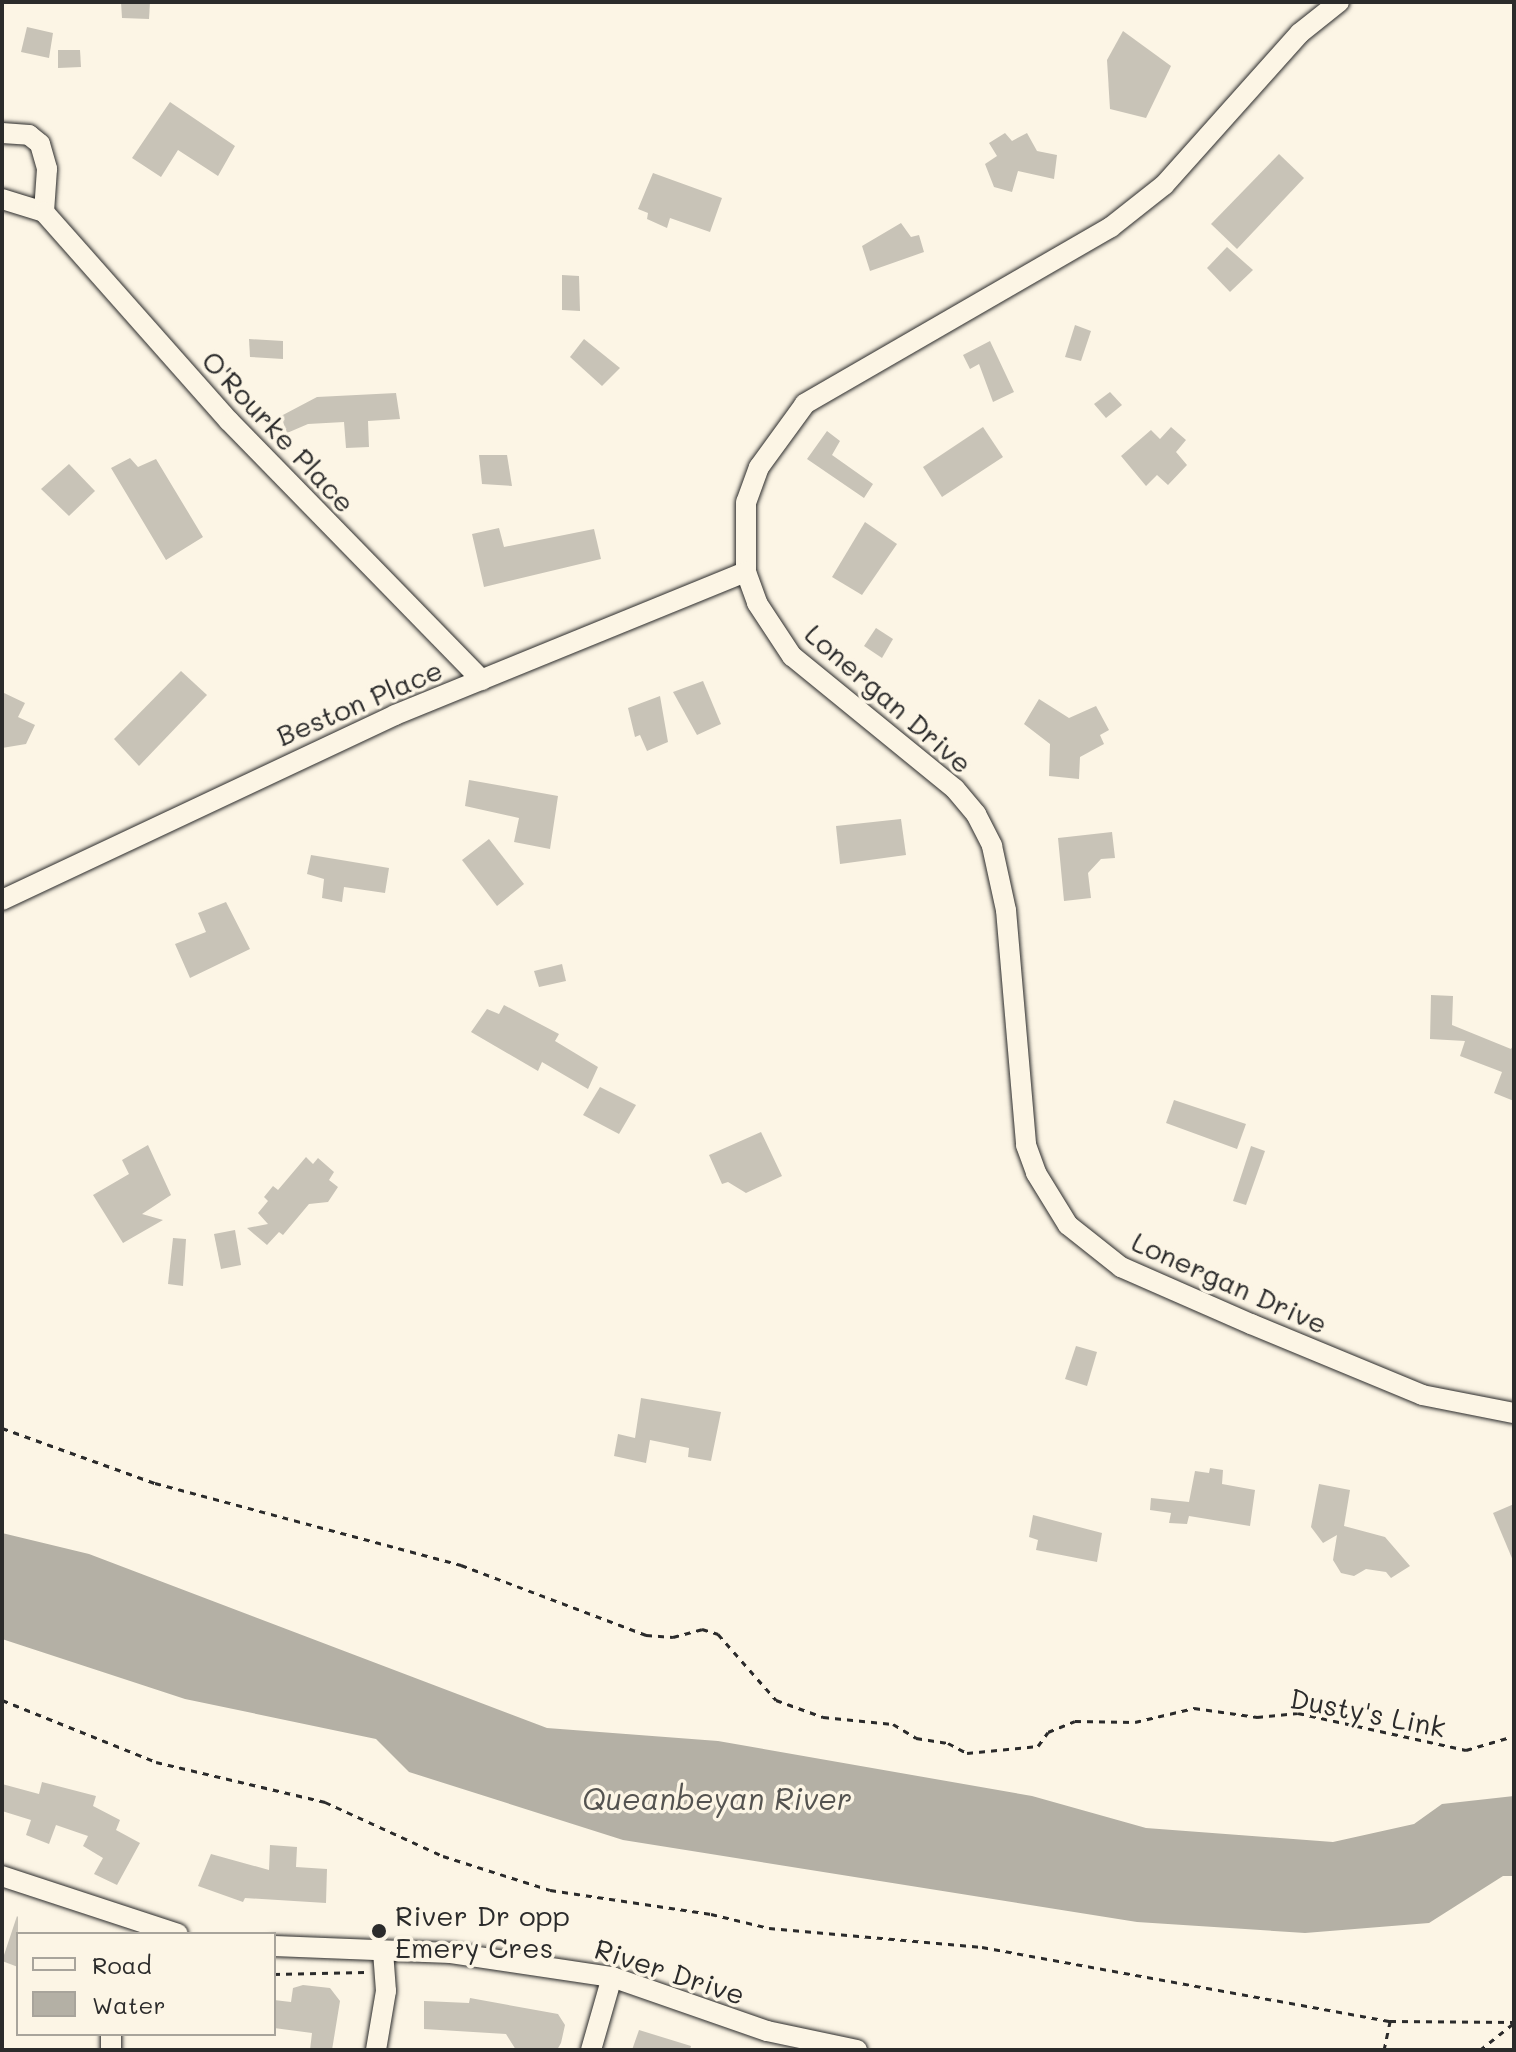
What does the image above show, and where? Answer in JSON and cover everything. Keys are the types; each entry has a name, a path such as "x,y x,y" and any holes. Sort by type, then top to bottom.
{"street":[{"name":"Lonergan Drive","path":"1339,2 1300,33 1164,185 1111,227 805,404 759,467 746,502 746,572 765,617 792,656 955,789 976,814 992,846 1006,910 1026,1145 1036,1173 1068,1225 1121,1267 1237,1318 1422,1395 1514,1413"},
{"path":"2,133 29,135 40,144 47,169 44,212 2,199"},
{"name":"O'Rourke Place","path":"44,212 229,421 482,680"},
{"name":"Beston Place","path":"2,900 293,761 746,572"},
{"path":"2,1876 119,1926 163,1932"},
{"name":"River Drive","path":"276,1946 451,1953 612,1977 767,2031 857,2050"},
{"path":"376,2050 385,1973 383,1951"},
{"path":"591,2050 612,1977"}],"path":[{"name":"Dusty's Link","path":"2,1428 155,1483 461,1565 646,1635 673,1637 702,1629 718,1634 752,1678 776,1700 823,1717 893,1724 916,1738 948,1743 967,1753 1038,1746 1048,1732 1075,1721 1135,1722 1204,1708 1257,1717 1298,1713 1466,1750 1514,1736"},
{"path":"2,1700 156,1762 325,1802 443,1856 550,1890 769,1928 993,1948 1390,2021 1514,2023"},
{"path":"276,1974 385,1973"},
{"path":"1384,2050 1390,2021"},
{"path":"1480,2050 1514,2023"}],"water":[{"name":"Queanbeyan River","path":"2,1533 89,1554 547,1728 718,1741 1032,1796 1146,1828 1333,1842 1414,1824 1442,1804 1514,1796 1514,1876 1503,1876 1429,1923 1305,1933 1137,1922 623,1840 409,1772 376,1739 185,1699 2,1639"}],"building":[{"path":"121,2 150,2 149,19 122,18"},
{"path":"27,27 53,33 49,58 21,52"},
{"path":"1123,31 1171,66 1146,118 1110,109 1107,60"},
{"path":"58,50 80,50 81,67 58,68"},
{"path":"170,102 235,146 218,176 178,150 161,177 132,158"},
{"path":"1005,133 1012,141 1027,133 1037,151 1057,155 1054,179 1018,171 1012,192 994,187 985,164 997,156 989,143"},
{"path":"1279,154 1304,178 1237,249 1211,224"},
{"path":"653,173 722,198 710,232 670,218 667,228 647,219 648,213 638,209"},
{"path":"901,223 911,237 919,235 924,252 870,271 862,246"},
{"path":"1227,247 1253,270 1230,292 1207,268"},
{"path":"562,275 579,276 580,311 562,310"},
{"path":"1075,325 1091,331 1081,361 1065,357"},
{"path":"249,339 283,341 283,359 250,357"},
{"path":"584,339 620,368 602,386 570,357"},
{"path":"990,341 1014,392 993,402 979,364 970,369 963,355"},
{"path":"1110,392 1122,405 1106,418 1094,404"},
{"path":"396,393 400,419 368,421 369,447 346,448 344,422 308,424 287,433 281,416 317,397"},
{"path":"983,427 1003,457 942,497 923,467"},
{"path":"1171,427 1186,440 1176,452 1187,465 1168,485 1157,475 1146,486 1121,456 1151,430 1160,439"},
{"path":"827,431 840,441 832,455 873,484 864,498 807,459"},
{"path":"479,455 507,455 512,486 482,484"},
{"path":"130,458 138,467 156,459 203,537 166,560 111,468"},
{"path":"69,464 95,491 69,516 41,489"},
{"path":"865,522 897,544 862,595 832,577"},
{"path":"499,528 504,547 594,529 601,559 484,587 472,534"},
{"path":"876,628 893,639 882,658 864,646"},
{"path":"181,671 207,695 139,766 114,739"},
{"path":"703,681 721,724 697,735 673,692"},
{"path":"2,692 25,703 18,717 35,725 26,744 2,748"},
{"path":"660,696 668,742 647,751 640,735 635,737 628,708"},
{"path":"1039,699 1069,718 1096,706 1109,730 1100,735 1104,744 1080,757 1079,779 1049,776 1050,744 1024,724"},
{"path":"469,780 558,796 550,849 514,842 519,818 465,806"},
{"path":"901,819 906,855 840,864 836,826"},
{"path":"1112,832 1115,858 1101,859 1088,873 1091,898 1064,901 1058,838"},
{"path":"489,839 524,884 497,906 462,860"},
{"path":"311,855 389,868 385,893 344,887 342,902 322,898 324,879 307,874"},
{"path":"226,902 250,949 190,978 175,944 206,932 198,913"},
{"path":"562,964 566,981 539,987 534,971"},
{"path":"1431,995 1453,996 1452,1025 1511,1049 1514,1044 1514,1101 1494,1093 1502,1072 1460,1056 1465,1041 1430,1039"},
{"path":"504,1005 559,1034 555,1041 598,1067 588,1089 542,1062 538,1071 471,1032 487,1009 499,1014"},
{"path":"600,1087 636,1105 619,1134 583,1115"},
{"path":"1174,1100 1246,1124 1237,1149 1166,1123"},
{"path":"761,1132 782,1176 746,1193 728,1182 722,1184 709,1155"},
{"path":"148,1145 171,1195 142,1214 163,1220 123,1243 93,1195 129,1174 122,1160"},
{"path":"1251,1146 1265,1151 1246,1205 1233,1201"},
{"path":"306,1157 313,1164 318,1158 334,1172 329,1180 338,1187 328,1202 309,1204 283,1235 279,1232 267,1245 247,1228 268,1224 258,1213 268,1201 264,1197 273,1186 278,1190"},
{"path":"235,1230 241,1265 221,1269 214,1234"},
{"path":"173,1238 186,1239 183,1286 168,1284"},
{"path":"1076,1346 1097,1352 1087,1386 1065,1379"},
{"path":"641,1398 721,1412 711,1461 688,1457 689,1448 650,1440 646,1463 614,1456 618,1434 635,1438"},
{"path":"1210,1468 1223,1470 1222,1484 1255,1490 1250,1526 1189,1516 1187,1524 1169,1523 1171,1513 1150,1510 1151,1498 1189,1502 1195,1471 1209,1473"},
{"path":"1319,1484 1350,1490 1344,1526 1385,1537 1410,1566 1391,1578 1386,1572 1366,1569 1354,1576 1341,1573 1333,1560 1337,1535 1323,1543 1311,1527"},
{"path":"1514,1504 1514,1563 1493,1513"},
{"path":"1033,1515 1102,1533 1097,1562 1036,1550 1038,1540 1029,1537"},
{"path":"42,1782 96,1796 93,1806 120,1820 116,1830 140,1843 117,1885 94,1874 103,1858 83,1846 88,1836 56,1825 49,1844 26,1835 31,1820 2,1811 2,1784 39,1794"},
{"path":"270,1845 297,1847 296,1867 327,1869 326,1903 245,1898 243,1902 198,1886 211,1854 269,1870"},
{"path":"17,1916 16,1966 2,1961"},
{"path":"303,1985 330,1988 340,2001 332,2050 310,2050 312,2033 276,2028 276,2000 291,2002 293,1988"},
{"path":"470,1998 558,2014 565,2025 561,2043 557,2050 516,2050 506,2034 424,2029 424,2001 469,2003"},
{"path":"639,2030 691,2046 690,2050 632,2050"}],"place":[{"name":"River Dr opp Emery Cres","path":"379,1931"}]}
